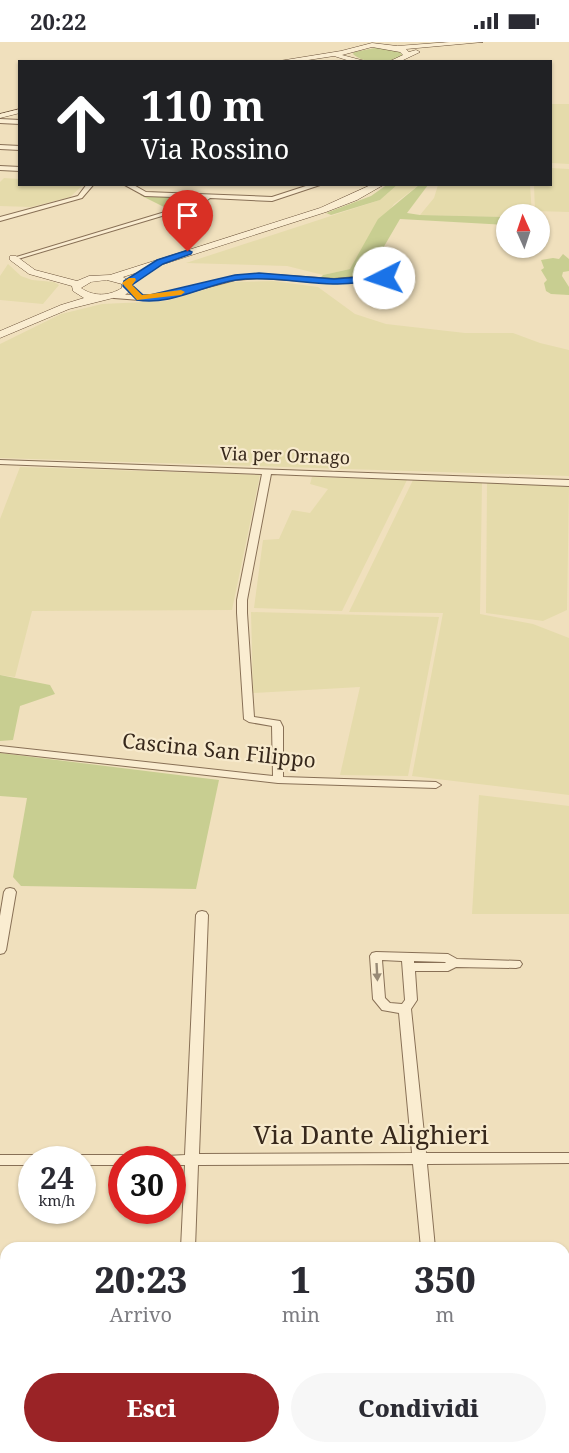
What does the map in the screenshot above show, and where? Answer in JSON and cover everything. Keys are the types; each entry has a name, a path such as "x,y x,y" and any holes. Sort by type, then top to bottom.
{"main road":[{"path":"288,60 354,53 372,45 397,48 479,42"},
{"path":"399,59 442,45"},
{"path":"397,48 403,50 399,59"},
{"path":"0,118 18,118"},
{"path":"0,258 16,260 32,272 60,278 113,277 344,203 377,186"},
{"path":"0,335 65,307 122,293 127,285 160,262"},
{"path":"113,277 127,285"},
{"path":"60,278 99,297"},
{"path":"65,307 89,279"}],"street":[{"path":"0,147 18,148"},
{"path":"0,168 18,169"},
{"path":"0,219 80,196 89,186"},
{"path":"130,186 145,194 272,199 314,186"},
{"path":"16,260 200,203 209,196"},
{"path":"114,296 140,298 167,296 226,279 259,276 334,281 382,277"},
{"path":"127,285 140,298"},
{"name":"Via per Ornago","path":"0,462 569,483"},
{"path":"267,471 242,600 242,613 249,719 256,722 276,723 278,727 278,780"},
{"name":"Cascina San Filippo","path":"0,749 278,780 436,785"},
{"path":"0,950 9,892"},
{"path":"188,1242 202,915"},
{"path":"405,1009 386,1007 379,999 376,956 448,967 454,963 516,964"},
{"path":"408,962 411,1000 405,1009 428,1242"},
{"name":"Via Dante Alighieri","path":"186,1160 569,1158"},
{"path":"0,1160 18,1160"}],"shaded area":[{"path":"552,104 569,104 569,164 552,163"},
{"path":"552,168 569,169 569,212 550,211 550,204 535,204 534,186 552,186"},
{"path":"4,178 18,179 18,186 82,186 70,197 31,207 0,206 0,182"},
{"path":"396,186 418,186 394,204 350,269 323,275 287,266 186,263 380,200"},
{"path":"438,186 530,186 531,204 496,204 496,217 420,215 434,198"},
{"path":"8,264 21,276 59,285 43,304 0,300 0,276"},
{"path":"273,281 318,287 355,314 386,324 465,333 513,333 569,350 569,476 0,458 0,344 61,314 102,304 167,301 230,282"},
{"path":"20,467 260,475 232,610 32,611 15,677 0,675 0,519"},
{"path":"312,477 407,480 342,611 254,608 263,540 279,539 292,510 310,513 328,489 310,484"},
{"path":"413,480 482,482 480,614 533,624 569,638 569,795 412,776 443,613 349,612"},
{"path":"487,483 569,486 567,610 543,621 486,613"},
{"path":"251,612 439,617 408,776 340,775 360,687 253,693"},
{"path":"479,795 569,806 569,914 472,914"}],"green space":[{"path":"380,47 400,51 403,55 391,60 364,60 353,54"},
{"path":"385,186 396,186 380,200 331,215 326,213 371,196"},
{"path":"418,186 427,186 407,213 496,217 496,224 400,219 379,255 381,265 379,269 361,278 320,278 323,275 350,269 378,219"},
{"path":"140,195 190,197 197,201 168,209"},
{"path":"563,254 569,259 569,271 563,272 562,276 569,287 569,295 551,294 546,291 544,283 547,280 541,270 544,268 541,260 559,259"},
{"path":"0,675 50,685 55,694 20,706 13,740 0,741"},
{"path":"0,753 219,780 196,889 21,886 13,877 27,798 0,796"}],"slow traffic":[{"path":"132,280 127,283 128,286 140,298 167,296 181,292"}],"route":[{"path":"188,252 160,262 127,283 128,286 140,298 150,298 167,296 235,278 259,276 334,281 384,278"}]}
